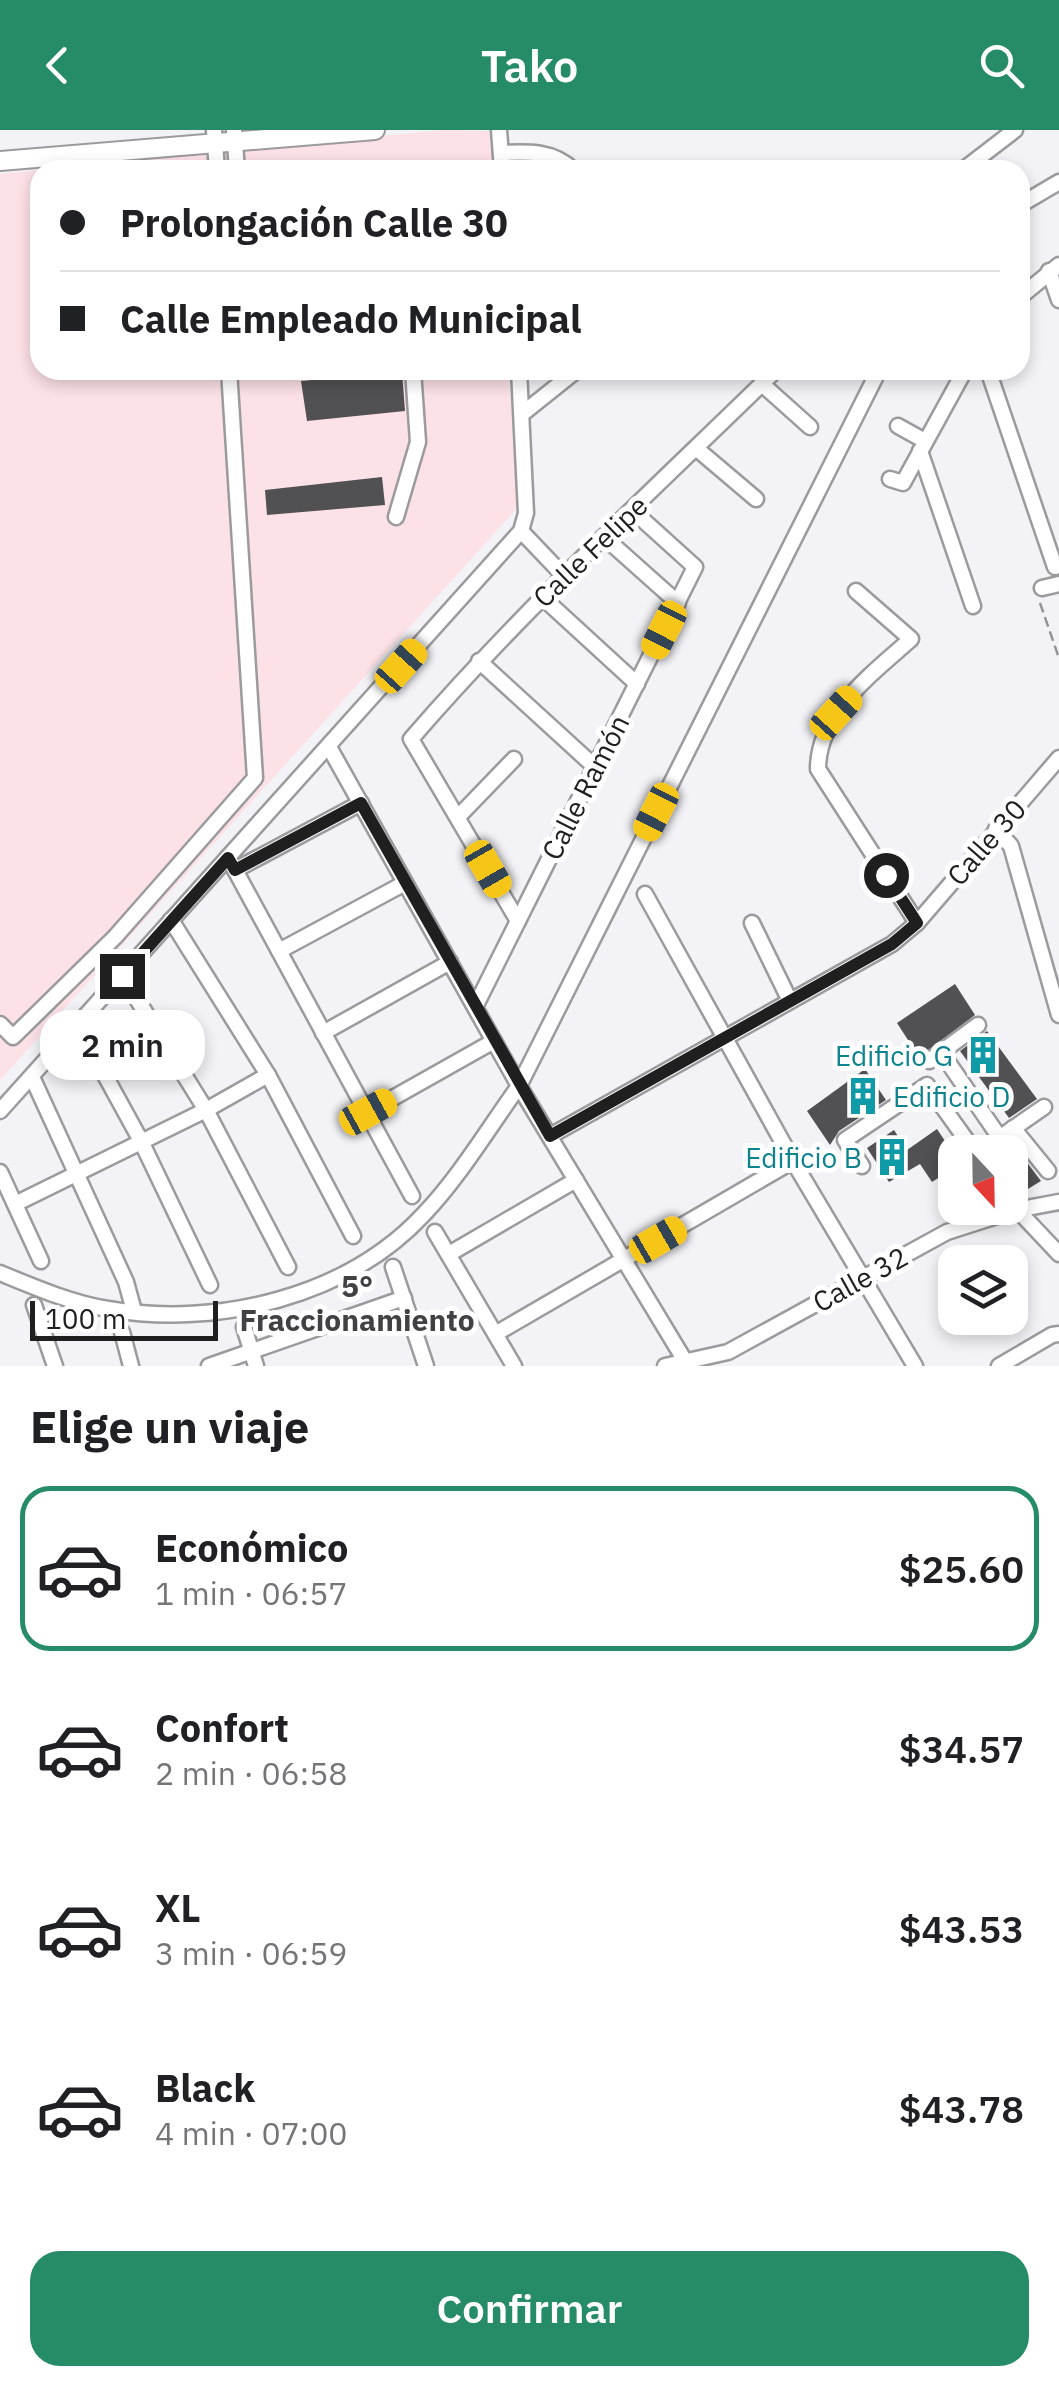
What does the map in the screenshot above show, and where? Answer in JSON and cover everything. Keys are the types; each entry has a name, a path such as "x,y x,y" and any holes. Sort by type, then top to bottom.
{"main road":[{"path":"0,162 215,137 375,130"}],"street":[{"path":"499,130 501,160"},
{"path":"976,160 1015,130"},
{"path":"501,153 533,153 559,160"},
{"path":"533,153 534,160"},
{"path":"1030,199 1059,182"},
{"path":"1030,288 1054,268"},
{"path":"1054,268 1059,300"},
{"path":"0,1024 12,1037 26,1025 115,937 255,778 229,380"},
{"path":"396,517 418,442 415,380"},
{"path":"0,1111 171,920 231,864 520,531 526,513 519,380"},
{"path":"522,414 564,380"},
{"name":"Calle Felipe","path":"458,818 412,739 541,596 766,380"},
{"path":"0,1273 106,1309 197,1316 297,1294 368,1261 424,1215 519,1086 875,380"},
{"path":"890,478 904,483 958,380"},
{"path":"991,380 1054,567"},
{"path":"762,384 810,427"},
{"path":"898,426 922,446 974,606"},
{"path":"698,448 756,499"},
{"name":"Calle Ramón","path":"475,1008 696,567 632,510"},
{"path":"520,531 563,575"},
{"path":"604,537 678,603"},
{"path":"1042,588 1059,584"},
{"path":"856,591 911,640 870,675 836,713 818,758 818,769 917,923"},
{"path":"541,596 637,684"},
{"path":"479,661 595,767"},
{"path":"330,746 519,1086 685,1361"},
{"name":"Calle 30","path":"550,1136 892,944 917,923 1059,758"},
{"path":"514,759 458,818 518,921"},
{"path":"231,864 361,803"},
{"path":"996,830 1011,846 1059,1015"},
{"path":"231,864 412,1196"},
{"path":"278,951 405,882"},
{"path":"645,894 793,1162 915,1366"},
{"path":"171,920 268,1075 353,1236"},
{"path":"752,924 790,999"},
{"path":"323,1033 450,962"},
{"path":"122,976 206,1110 288,1267"},
{"path":"78,1026 141,1142 210,1286"},
{"path":"978,1026 935,1057 998,1135"},
{"path":"368,1112 494,1041"},
{"path":"15,1204 206,1110 268,1075"},
{"path":"32,1077 126,1282 131,1304"},
{"path":"862,1166 845,1140 923,1086 930,1088 965,1135"},
{"path":"1004,1135 1044,1107"},
{"path":"1013,1128 1048,1171"},
{"path":"497,1333 793,1162"},
{"path":"0,1172 41,1261"},
{"path":"448,1254 576,1180"},
{"name":"Calle 32","path":"1028,1205 1059,1202"},
{"path":"1028,1222 1059,1254"},
{"name":"Calle 32","path":"665,1366 731,1359 861,1278 965,1225"},
{"path":"435,1232 514,1366"},
{"path":"393,1267 425,1363 409,1366"},
{"path":"208,1366 254,1359 404,1298"},
{"path":"34,1306 55,1366"},
{"path":"244,1327 254,1359"},
{"path":"122,1332 131,1366"},
{"path":"999,1366 1052,1334 1059,1334"}],"path":[{"path":"1042,588 1039,601 1059,658"}],"shaded area":[{"path":"443,130 489,131 492,160 143,160"},
{"path":"30,171 30,380 509,380 519,506 0,1080 0,174"}],"building":[{"path":"403,380 405,411 307,421 301,381"},
{"path":"382,477 385,505 267,515 265,490"},
{"path":"955,984 975,1015 919,1057 897,1023"},
{"path":"987,1031 1037,1099 1009,1118 960,1051"},
{"path":"865,1069 886,1100 839,1131 830,1145 807,1111"},
{"path":"937,1129 941,1135 938,1178 932,1182 920,1164 889,1182 867,1148 894,1130 907,1150"},
{"path":"1028,1164 1041,1181 1028,1189"}],"place":[{"name":"Edificio G","path":"983,1055"},
{"name":"Edificio D","path":"863,1096"},
{"name":"Edificio B","path":"892,1157"}],"district":[{"name":"5° Fraccionamiento","path":"357,1302"}],"route":[{"path":"122,976 228,858 235,870 361,803 550,1136 892,944 917,923 886,875"}]}
